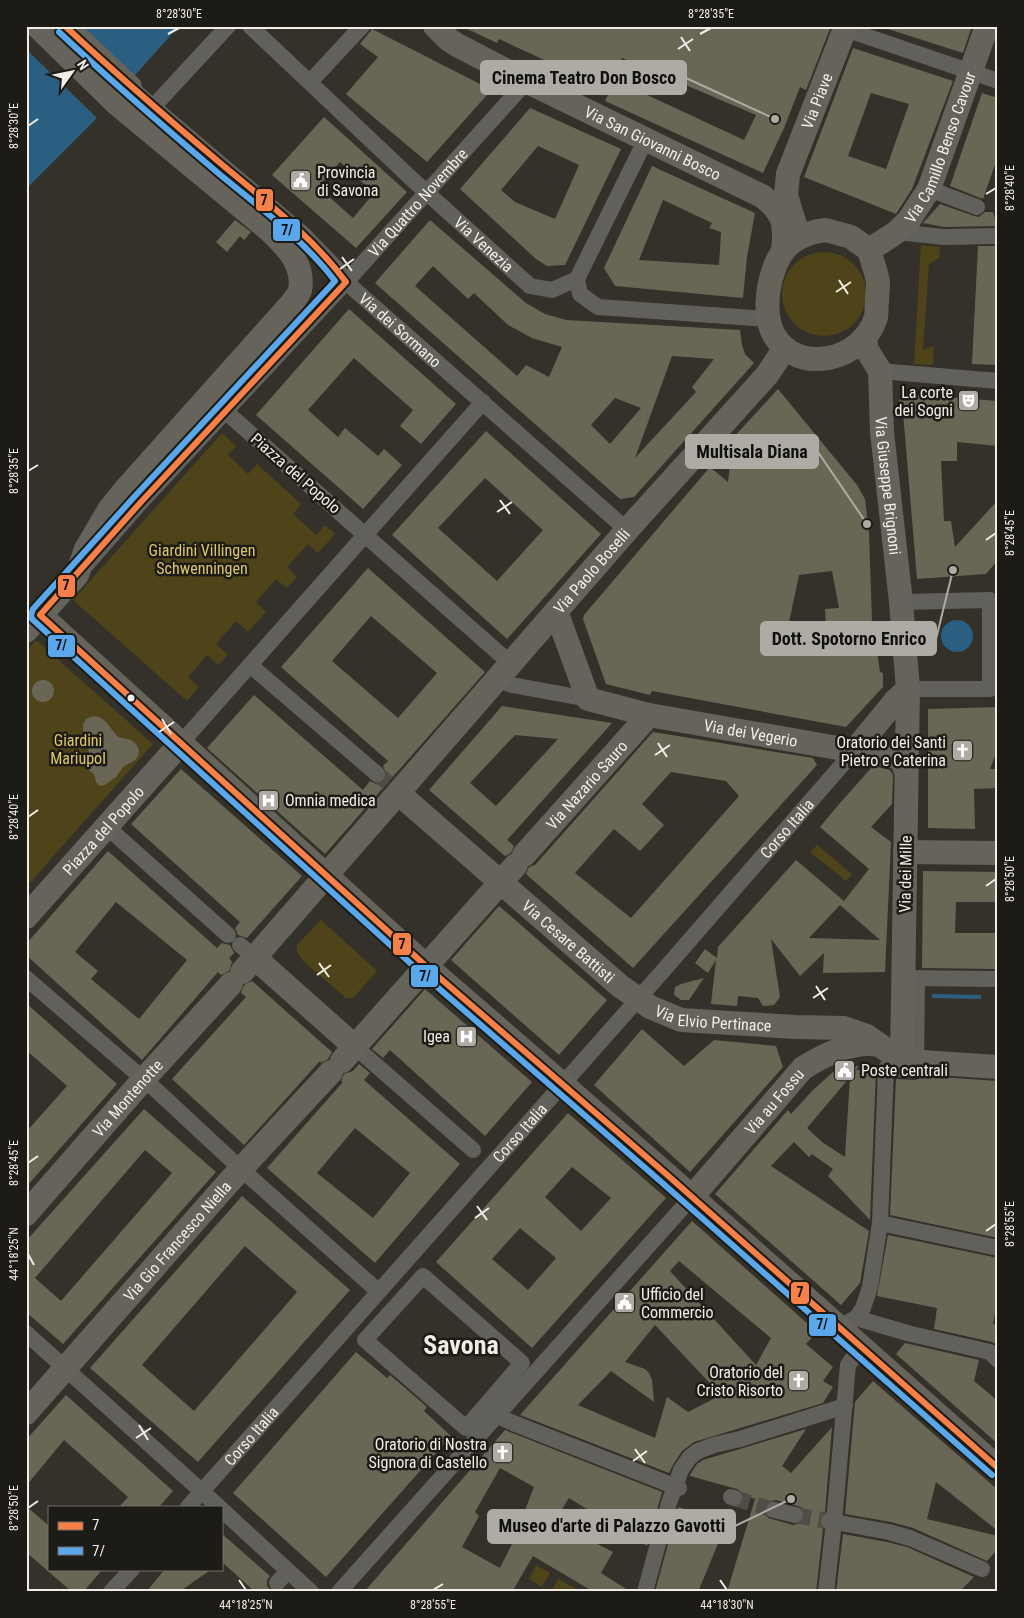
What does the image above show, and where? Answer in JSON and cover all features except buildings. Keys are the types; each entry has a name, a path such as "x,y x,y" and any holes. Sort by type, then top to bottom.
{"street":[{"name":"Via dei Sormano","path":"37,26 123,95 153,106 302,233 337,269 346,282 627,530"},
{"name":"Via dei Sormano","path":"52,26 123,95 268,229 294,257 300,272 300,291 292,304 109,510 86,549 77,575"},
{"name":"Via dei Sormano","path":"65,26 123,95"},
{"path":"153,106 228,26"},
{"name":"Via Venezia","path":"250,26 426,192 530,286 552,290 577,279"},
{"path":"310,82 362,26"},
{"name":"Via San Giovanni Bosco","path":"435,26 457,45 762,196 778,210 785,232 792,244"},
{"name":"Via Camillo Benso Cavour","path":"869,250 897,232 917,210 929,189 987,26"},
{"path":"845,27 998,81"},
{"name":"Via Piave","path":"792,244 786,195 788,174 845,27"},
{"name":"Via Quattro Novembre","path":"225,411 346,282 527,81"},
{"path":"646,140 577,279 580,294 598,307 768,319"},
{"name":"Via Piave","path":"762,196 776,188 788,174"},
{"path":"929,189 977,207"},
{"path":"826,230 850,237 869,250 878,282 876,317 865,340 846,354 825,359 802,357 785,348 774,335 768,319 771,280 775,266 792,244 812,232 826,230"},
{"path":"897,232 944,237 998,236"},
{"path":"865,340 867,350 880,370 998,381"},
{"name":"Via Paolo Boselli","path":"326,874 387,783 503,671 767,374 785,348"},
{"name":"Via Giuseppe Brignoni","path":"880,370 882,432 901,602 908,689"},
{"path":"482,402 365,535 503,671"},
{"path":"225,411 134,509 33,623 181,743 426,966 692,1197 848,1323 862,1346 998,1468"},
{"name":"Piazza del Popolo","path":"26,918 365,535 225,411"},
{"path":"901,602 994,596 994,690 908,689"},
{"path":"556,610 588,699"},
{"path":"250,665 387,783"},
{"name":"Via dei Vegerio","path":"503,671 512,685 588,699 649,715 885,754 902,761 906,771"},
{"name":"Corso Italia","path":"189,1506 637,999 855,750 896,700 908,689"},
{"name":"Via dei Mille","path":"902,1063 910,978 905,852 908,689"},
{"name":"Via Nazario Sauro","path":"426,966 649,715"},
{"name":"Via Cesare Battisti","path":"387,783 513,867 637,999"},
{"path":"107,827 342,1060 473,1150"},
{"path":"905,852 998,853"},
{"name":"Via Montenotte","path":"26,1214 143,1080 239,959 326,874"},
{"name":"Via Gio Francesco Niella","path":"26,1413 241,1169 426,966"},
{"path":"26,978 143,1080 378,1291"},
{"path":"910,978 998,979"},
{"name":"Via Elvio Pertinace","path":"637,999 650,1007 681,1020 795,1028 827,1027 851,1030 867,1036 902,1063"},
{"name":"Via au Fossu","path":"692,1197 803,1068 815,1060 838,1050 858,1045 879,1045"},
{"path":"848,1323 863,1308 870,1287 902,1063 998,1067"},
{"path":"339,1592 490,1412 692,1197"},
{"path":"880,1223 998,1248"},
{"path":"423,1276 522,1363 490,1412 466,1428 366,1340 423,1276"},
{"path":"848,1323 911,1334 990,1352 998,1360"},
{"path":"26,1333 218,1506"},
{"path":"826,1592 848,1365 862,1346"},
{"path":"490,1412 677,1487"},
{"path":"645,1592 666,1512 677,1487 680,1470 698,1451 714,1445 740,1440 818,1415 844,1414"},
{"path":"222,1510 283,1577 311,1592"},
{"path":"774,1510 795,1515"},
{"path":"832,1522 889,1532 910,1538 982,1569"},
{"path":"111,1592 131,1570"}],"green space":[{"path":"921,245 940,247 939,258 929,264 923,350 934,346 933,365 914,364"},
{"path":"824,252 840,255 854,264 863,278 866,294 863,310 854,324 840,333 824,336 808,333 794,324 785,310 782,294 785,278 794,264 808,255"},
{"name":"Giardini Villingen Schwenningen","path":"222,433 236,446 228,455 248,474 257,464 301,504 293,514 316,535 325,525 335,534 318,553 308,544 287,567 297,577 287,588 276,579 256,602 266,612 248,632 236,621 216,644 228,655 218,665 207,655 188,677 199,687 187,701 73,600"},
{"name":"Giardini Mariupol","path":"36,640 153,744 26,887 26,651"},
{"path":"817,845 852,874 846,881 810,852"},
{"path":"321,920 377,971 353,998 346,998 303,961 297,952 297,945"},
{"path":"536,1565 550,1573 542,1587 529,1579"},
{"path":"558,1579 577,1589 576,1592 551,1592"}],"water":[{"path":"26,26 179,26 95,120 26,189"},
{"path":"957,620 968,625 973,636 968,647 957,652 946,647 941,636 946,625"},
{"path":"932,994 981,995 981,999 932,998"}],"pier":[{"path":"26,26 132,83 99,120 26,49"}],"tunnel":[{"path":"377,774 388,783"},
{"path":"734,1498 774,1510"},
{"path":"795,1515 829,1521"}],"transit line":[{"name":"7","path":"65,26 161,112 302,233 346,282 141,502 40,615 426,966 665,1173 998,1468"},
{"name":"7/","path":"59,32 158,121 295,237 335,281 135,496 33,609 32,619 420,972 659,1180 992,1475"}],"place":[{"name":"Cinema Teatro Don Bosco","path":"775,119"},
{"name":"Provincia di Savona","path":"301,181"},
{"name":"La corte dei Sogni","path":"969,401"},
{"name":"Multisala Diana","path":"867,524"},
{"name":"Dott. Spotorno Enrico","path":"953,570"},
{"name":"Oratorio dei Santi Pietro e Caterina","path":"962,751"},
{"name":"Omnia medica","path":"269,800"},
{"name":"Igea","path":"466,1036"},
{"name":"Poste centrali","path":"845,1070"},
{"name":"Ufficio del Commercio","path":"625,1303"},
{"name":"Oratorio del Cristo Risorto","path":"799,1381"},
{"name":"Oratorio di Nostra Signora di Castello","path":"503,1453"},
{"name":"Museo d'arte di Palazzo Gavotti","path":"791,1499"}],"district":[{"name":"Savona","path":"461,1345"}]}
